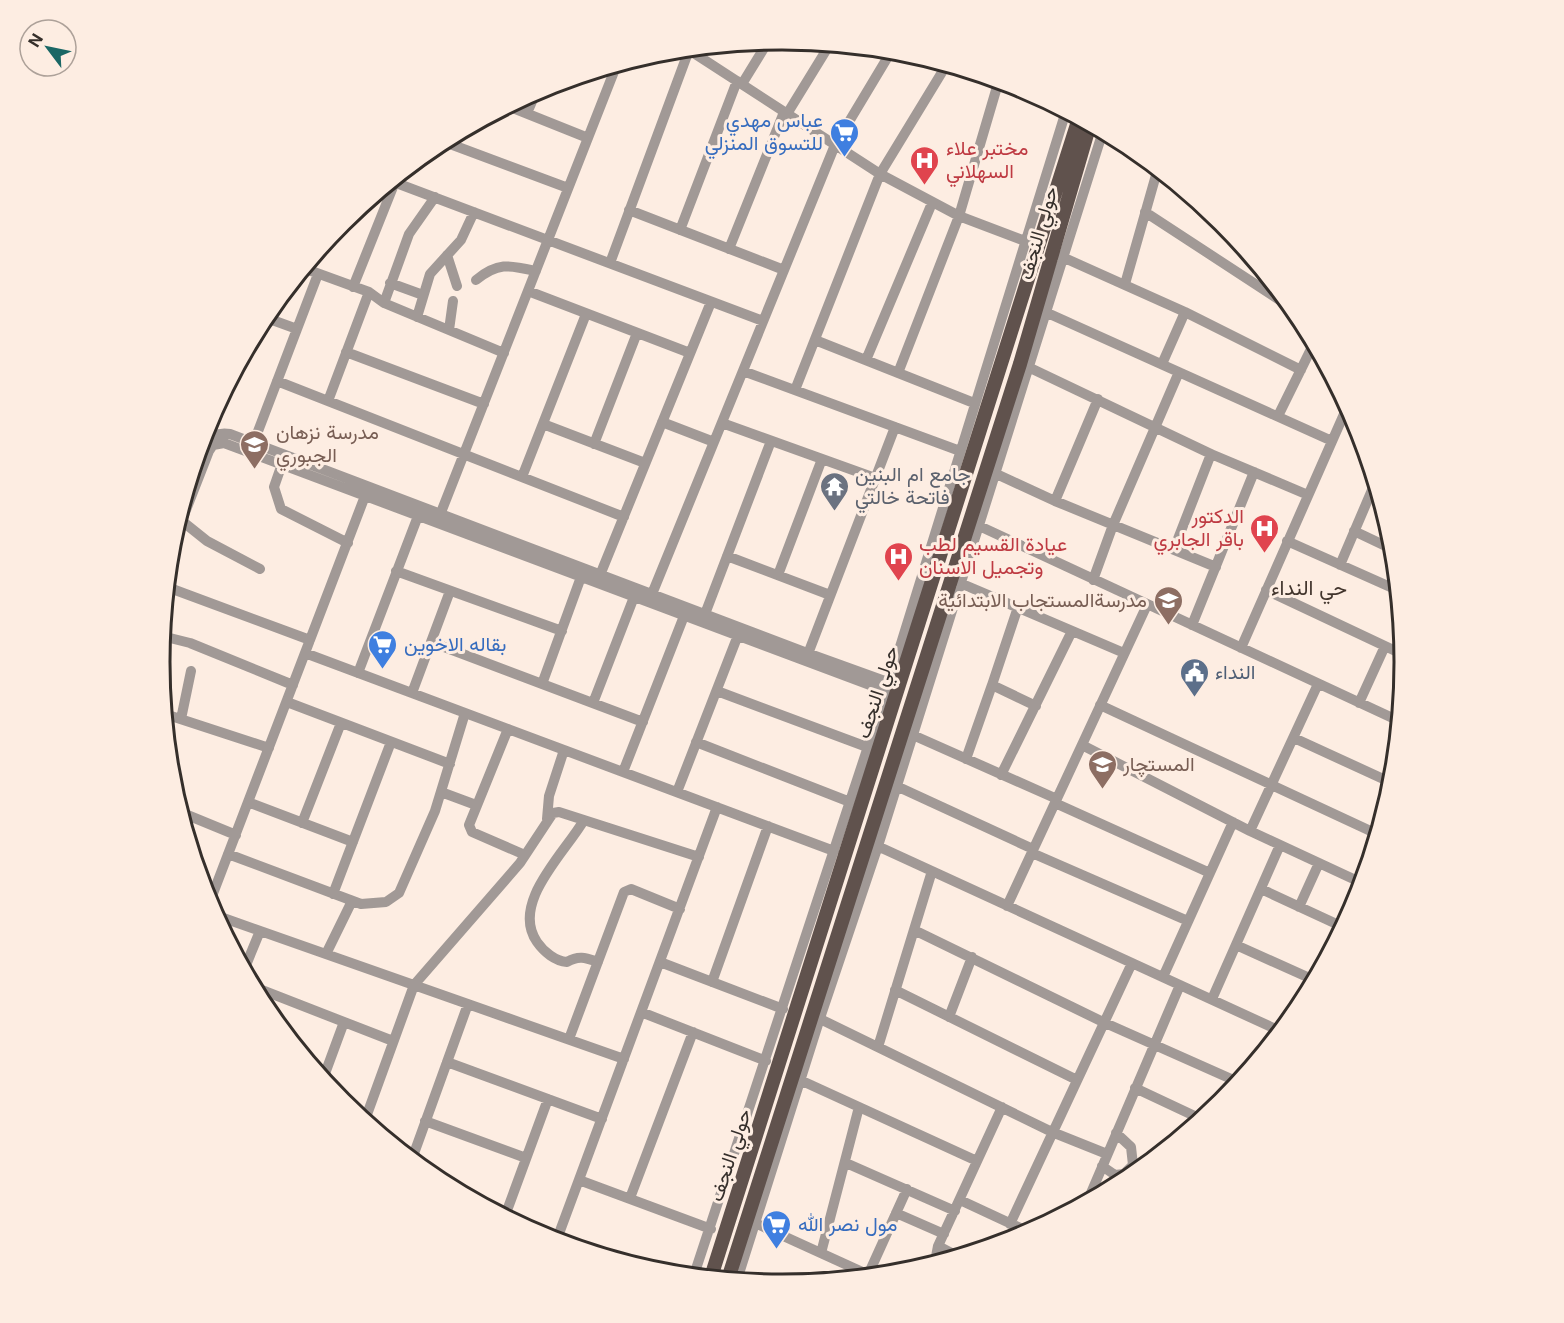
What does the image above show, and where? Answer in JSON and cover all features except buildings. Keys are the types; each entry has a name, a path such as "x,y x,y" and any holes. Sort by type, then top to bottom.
{"main road":[{"name":"حولي النجف","path":"714,1269 836,884 892,689 1076,125"},
{"name":"حولي النجف","path":"737,1271 835,957 851,888 873,844 1025,366 1058,255 1088,131"},
{"path":"836,884 845,889 851,888"},
{"path":"827,913 836,913 842,919"}],"street":[{"path":"680,230 739,83 762,51"},
{"path":"729,249 785,113 825,51"},
{"path":"700,55 739,83 880,174 960,216 1025,241"},
{"path":"609,263 690,57"},
{"path":"652,594 835,145 887,59"},
{"path":"795,390 880,174 943,71"},
{"path":"439,518 612,74"},
{"path":"898,373 960,216 997,89"},
{"path":"527,113 531,104"},
{"path":"518,110 588,138"},
{"path":"697,1267 867,747 892,689 974,403 1064,118"},
{"path":"1100,139 1058,255 1185,312 1301,370"},
{"path":"454,145 568,188"},
{"path":"1125,284 1156,176"},
{"path":"399,184 763,321"},
{"path":"353,287 389,192"},
{"path":"384,303 409,234 435,197"},
{"path":"866,360 932,203"},
{"path":"629,210 784,270"},
{"path":"417,317 430,274 461,240 474,212"},
{"path":"1145,212 1273,295"},
{"path":"447,255 457,286"},
{"path":"476,280 490,269 499,266 536,271"},
{"path":"311,271 369,292 384,303 504,353"},
{"path":"251,447 318,274"},
{"path":"390,283 423,295"},
{"path":"528,291 690,353"},
{"path":"328,401 369,292"},
{"path":"449,330 453,301"},
{"path":"598,578 711,302"},
{"path":"1042,310 1332,441"},
{"path":"1162,364 1185,312"},
{"path":"522,477 586,314"},
{"path":"273,320 297,329"},
{"path":"594,444 637,333"},
{"path":"814,340 974,403"},
{"path":"346,352 484,404"},
{"path":"1278,416 1310,352"},
{"path":"1025,366 1211,454 1308,495"},
{"path":"743,371 960,451"},
{"path":"1093,580 1113,525 1179,372"},
{"path":"277,381 624,517"},
{"path":"1055,501 1098,399"},
{"path":"1241,648 1343,417"},
{"path":"662,422 714,442"},
{"path":"722,423 875,478"},
{"path":"543,424 645,463"},
{"path":"806,657 895,427"},
{"path":"211,443 226,433 282,464 365,496 418,516 439,518 581,577 598,578 634,597 684,616 740,632 892,689"},
{"path":"705,614 771,441"},
{"path":"251,447 598,578 652,594 705,614 740,632"},
{"path":"1174,549 1211,454"},
{"path":"778,575 822,459"},
{"path":"282,464 274,487 281,509 348,543"},
{"path":"990,471 1055,501 1216,567"},
{"path":"1192,625 1254,472"},
{"path":"1340,565 1370,494"},
{"path":"214,890 365,496"},
{"path":"358,673 418,516"},
{"path":"974,523 1391,718"},
{"path":"186,524 207,541 260,569"},
{"path":"1354,531 1382,545"},
{"path":"1287,541 1389,584"},
{"path":"727,556 830,595"},
{"path":"396,571 562,631"},
{"path":"542,684 581,577"},
{"path":"955,581 1124,653"},
{"path":"174,590 310,640"},
{"path":"1266,590 1394,650"},
{"path":"412,693 450,591"},
{"path":"593,703 634,597"},
{"path":"1007,906 1147,605"},
{"path":"966,759 1018,608"},
{"path":"624,772 684,616"},
{"path":"1001,775 1072,631"},
{"path":"677,792 740,632"},
{"path":"171,638 190,643 293,685"},
{"path":"431,642 643,722"},
{"path":"1359,703 1385,646"},
{"path":"305,653 834,851"},
{"path":"181,719 191,671"},
{"path":"1250,831 1317,684"},
{"path":"992,686 1036,706"},
{"path":"717,691 867,747"},
{"path":"286,702 450,764"},
{"path":"1100,705 1370,831"},
{"path":"228,854 352,901 362,904 387,902 399,893 441,792 465,713"},
{"path":"172,716 269,748"},
{"path":"302,823 341,723"},
{"path":"508,729 469,825 472,832 525,855"},
{"path":"908,732 1210,873"},
{"path":"1294,738 1382,779"},
{"path":"333,894 391,742"},
{"path":"696,742 850,802"},
{"path":"1082,745 1250,831 1354,879"},
{"path":"547,819 549,796 564,750"},
{"path":"891,784 1188,921"},
{"path":"441,792 476,805"},
{"path":"248,802 353,842"},
{"path":"560,1231 717,807"},
{"path":"367,1111 414,985 525,855 553,813 559,812 699,857"},
{"path":"190,816 236,835"},
{"path":"584,820 540,886 531,904 529,928 542,949 553,957 567,962 576,957 598,962"},
{"path":"1163,977 1233,822"},
{"path":"712,982 768,826"},
{"path":"835,957 873,844 1273,1028"},
{"path":"1212,999 1280,844"},
{"path":"1299,907 1319,863"},
{"path":"878,1047 932,871"},
{"path":"569,1039 627,889 680,909"},
{"path":"1260,889 1335,923"},
{"path":"326,954 352,901"},
{"path":"227,919 624,1059"},
{"path":"914,930 1103,1022 1230,1078"},
{"path":"248,960 260,931"},
{"path":"1236,945 1307,977"},
{"path":"949,1017 972,957"},
{"path":"660,962 783,1009"},
{"path":"1010,1224 1075,1079 1131,963"},
{"path":"1092,1189 1180,985"},
{"path":"895,990 1075,1079"},
{"path":"267,992 393,1041"},
{"path":"415,1151 468,1004"},
{"path":"641,1012 766,1060"},
{"path":"737,1272 755,1223 783,1120 800,1080 816,1017 1052,1132 1107,1154"},
{"path":"326,1069 344,1022"},
{"path":"630,1198 693,1032"},
{"path":"447,1062 602,1119"},
{"path":"800,1080 977,1161"},
{"path":"1135,1088 1193,1115"},
{"path":"508,1208 548,1099"},
{"path":"821,1253 859,1107"},
{"path":"937,1254 938,1246 1002,1107"},
{"path":"425,1121 526,1158"},
{"path":"1116,1134 1131,1147 1135,1161"},
{"path":"846,1163 955,1211"},
{"path":"1102,1166 1115,1175"},
{"path":"579,1180 711,1229"},
{"path":"872,1266 907,1188"},
{"path":"960,1200 1017,1227"},
{"path":"896,1213 944,1234"},
{"path":"755,1223 855,1269"},
{"path":"938,1246 947,1251"}],"place":[{"name":"عباس مهدي للتسوق المنزلي","path":"844,158"},
{"name":"مختبر علاء السهلاني","path":"925,186"},
{"name":"مدرسة نزهان الجبوري","path":"255,470"},
{"name":"جامع ام البنين فاتحة خالتي","path":"834,512"},
{"name":"الدكتور باقر الجابري","path":"1265,554"},
{"name":"عيادة القسيم لطب وتجميل الاسنان","path":"898,582"},
{"name":"مدرسةالمستجاب الابتدائية","path":"1168,626"},
{"name":"بقاله الاخوين","path":"383,670"},
{"name":"النداء","path":"1194,698"},
{"name":"المستچار","path":"1102,790"},
{"name":"مول نصر الله","path":"777,1250"}],"district":[{"name":"حي النداء","path":"1309,588"}]}
